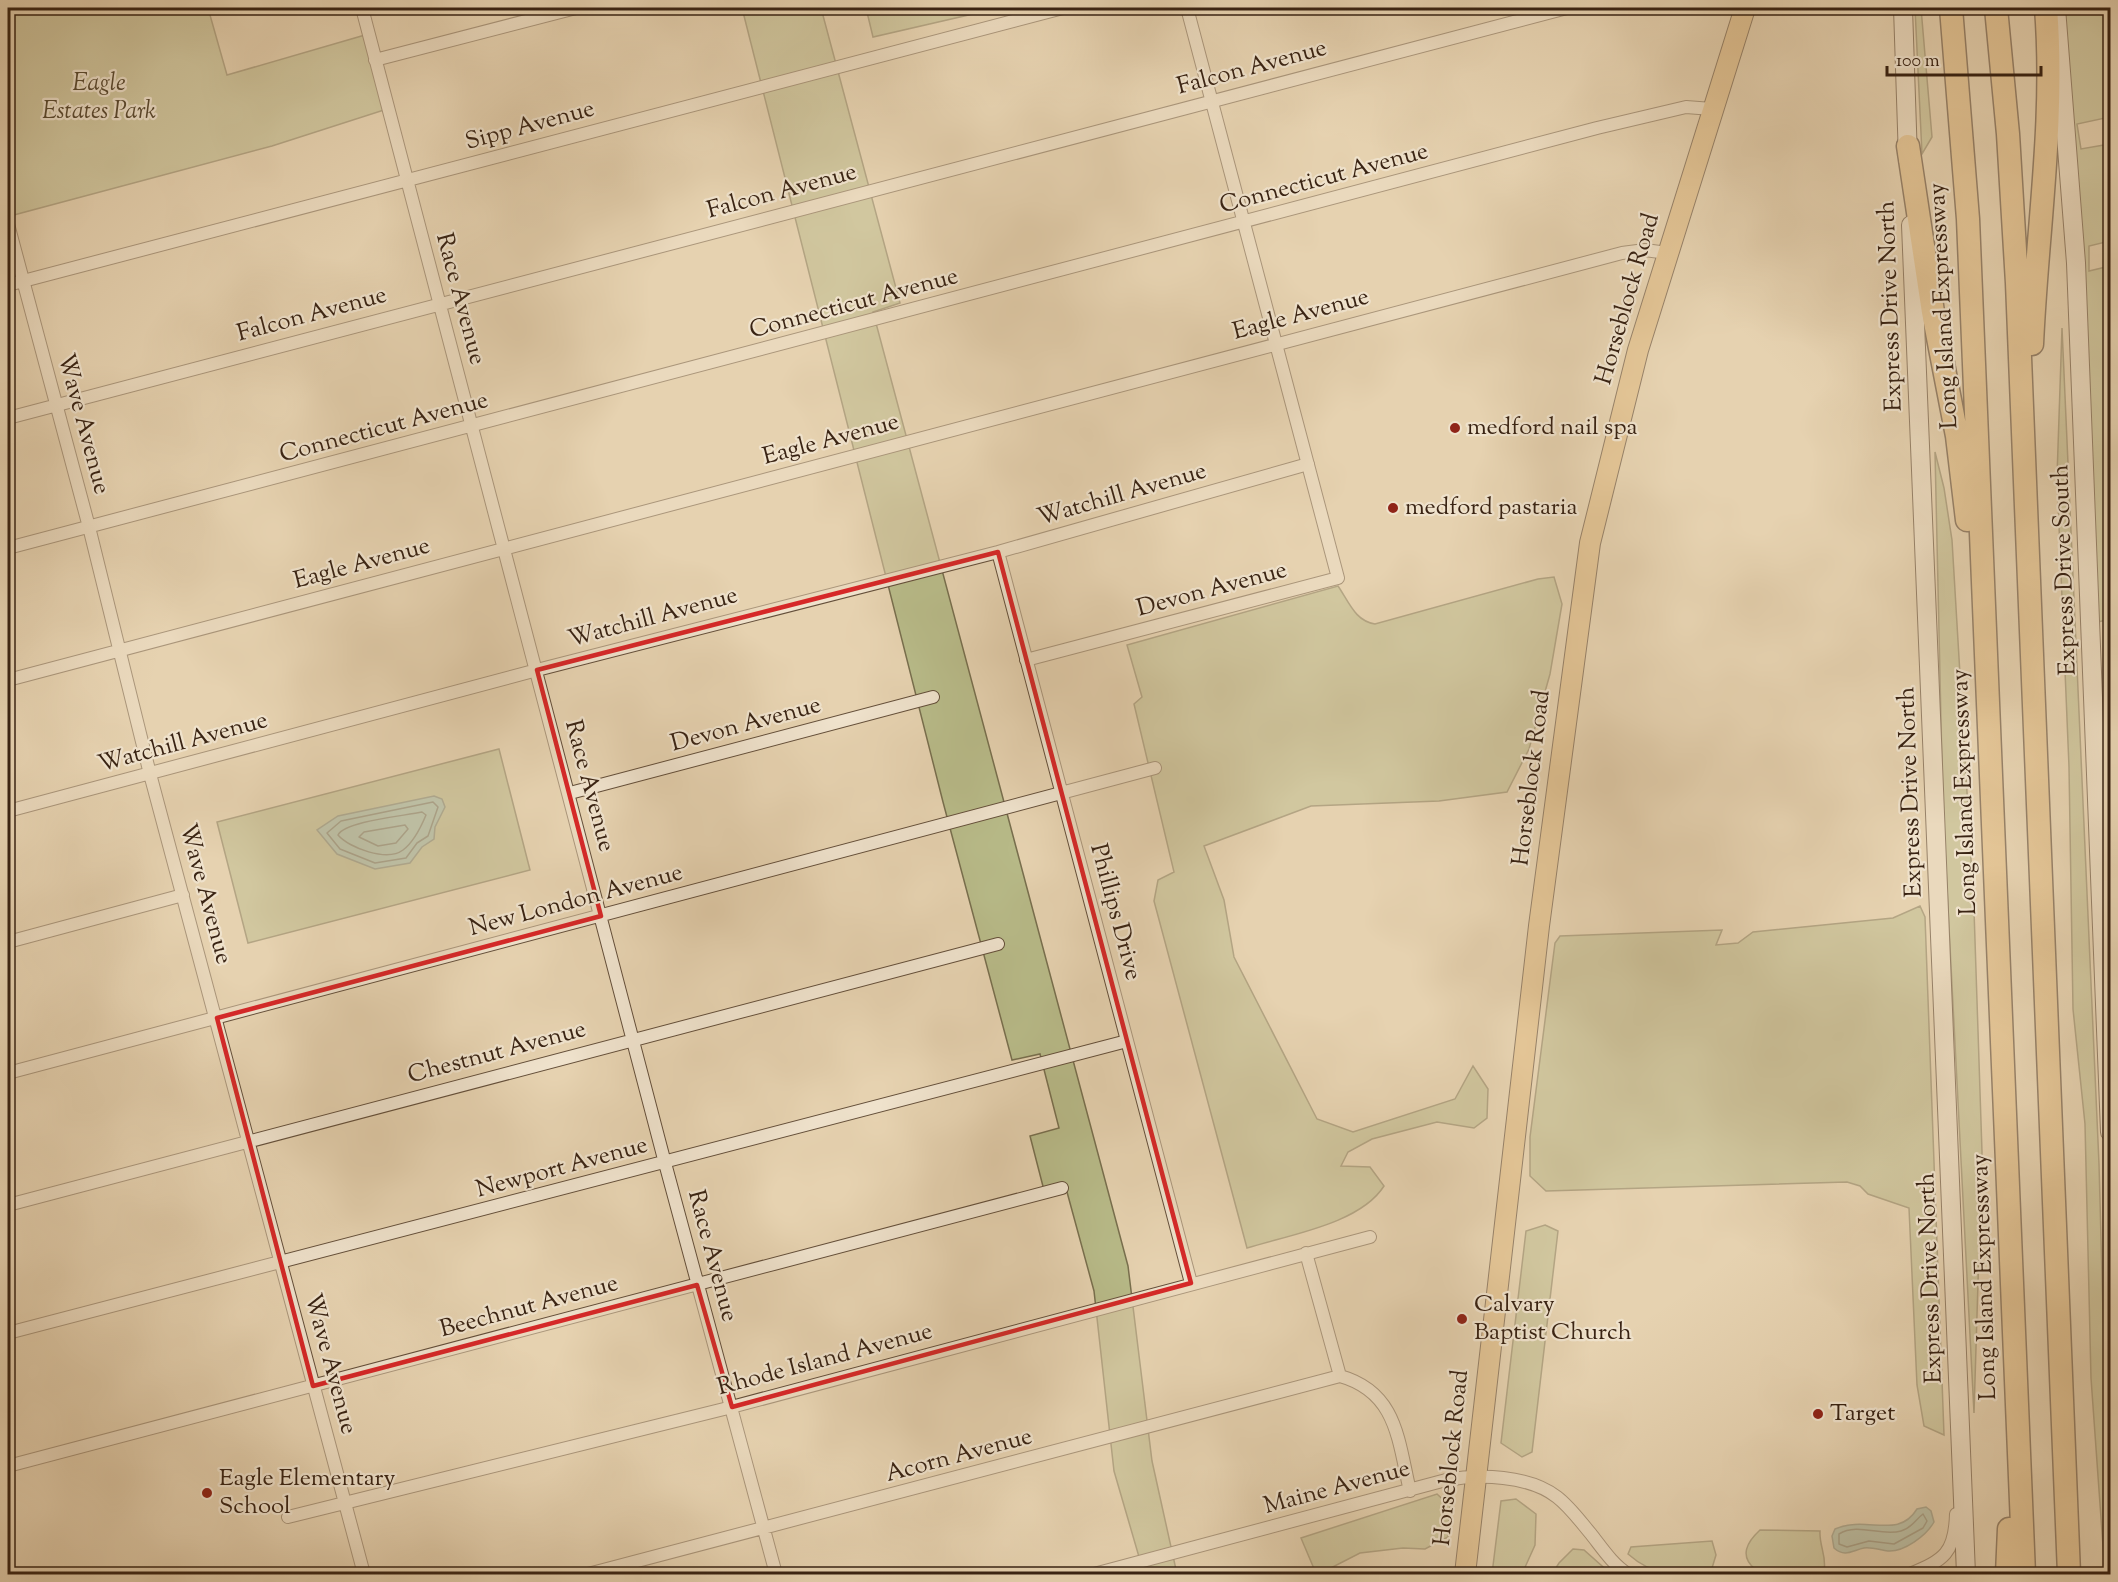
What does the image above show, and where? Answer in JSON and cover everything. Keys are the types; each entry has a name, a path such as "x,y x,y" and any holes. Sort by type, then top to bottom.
{"highway":[{"name":"Long Island Expressway","path":"1951,8 1969,230 2024,1575"},
{"path":"1996,8 2012,198 2069,1575"},
{"path":"2025,489 2036,266 2049,109 2046,8"},
{"path":"1908,146 1933,312 1961,466 1973,607 1990,739"},
{"path":"2007,1575 2015,1351"},
{"path":"2063,1413 2082,1575"}],"main road":[{"name":"Horseblock Road","path":"1465,1575 1536,947 1584,580 1608,465 1667,253 1745,8"},
{"name":"Express Drive North","path":"1904,8 1966,1575"},
{"name":"Express Drive South","path":"2056,8 2076,263 2110,1132"}],"street":[{"name":"Race Avenue","path":"362,8 570,793 664,1163 777,1575"},
{"path":"375,60 576,8"},
{"name":"Sipp Avenue","path":"8,285 1063,8"},
{"path":"1187,8 1308,464"},
{"name":"Falcon Avenue","path":"8,418 1210,100 1567,8"},
{"name":"Connecticut Avenue","path":"8,548 1676,109 1695,107 1712,109"},
{"name":"Wave Avenue","path":"8,224 121,650 150,774 250,1141 364,1575"},
{"name":"Eagle Avenue","path":"8,680 1622,253 1645,250 1667,253"},
{"name":"Watchill Avenue","path":"8,811 537,670 998,552 1308,464"},
{"name":"Devon Avenue","path":"1026,660 1338,578 1308,464"},
{"name":"Phillips Drive","path":"998,552 1191,1283"},
{"name":"Devon Avenue","path":"570,793 933,697"},
{"name":"New London Avenue","path":"8,1073 1155,768"},
{"path":"8,942 183,896"},
{"name":"Chestnut Avenue","path":"8,1205 633,1038 998,944"},
{"name":"Newport Avenue","path":"8,1334 1127,1041"},
{"name":"Beechnut Avenue","path":"8,1466 1062,1188"},
{"name":"Rhode Island Avenue","path":"288,1517 732,1407 1370,1237"},
{"path":"1306,1253 1340,1376 1360,1382 1376,1393 1389,1412 1410,1491"},
{"name":"Acorn Avenue","path":"588,1575 1340,1376"},
{"path":"1910,1575 1941,1559 1954,1539 1959,1387"},
{"name":"Maine Avenue","path":"1094,1575 1446,1480 1475,1476 1527,1483 1548,1491 1565,1504 1628,1575"}],"highlighted area":[{"path":"998,552 1191,1283 732,1407 697,1285 313,1386 217,1018 601,916 537,670"}],"green space":[{"name":"Eagle Estates Park","path":"8,8 208,8 227,75 365,35 384,110 272,146 10,216 8,207"},
{"path":"742,8 821,8 900,303 873,312 1128,1266 1152,1461 1177,1574 1144,1574 1114,1471 1094,1291 1067,1192 1046,1198 1030,1136 1059,1128 1040,1054 1012,1060 943,802"},
{"path":"866,8 999,8 873,37"},
{"path":"1915,8 1921,8 1932,137 1922,154"},
{"path":"2062,8 2110,8 2110,117 2077,124 2081,149 2110,144 2110,241 2089,246 2089,271 2110,266 2110,619 2098,622"},
{"path":"2062,328 2099,1164 2110,1574 2105,1574 2091,1378 2085,1124 2073,1009 2069,767 2057,477"},
{"path":"1935,452 1944,488 1952,540 1974,910 1982,1152 1974,1413 1943,810"},
{"path":"1554,577 1562,604 1550,674 1529,749 1507,792 1439,801 1311,806 1204,846 1224,900 1234,957 1317,1119 1353,1132 1455,1099 1473,1066 1488,1089 1487,1118 1474,1128 1437,1122 1372,1139 1348,1152 1341,1166 1370,1167 1384,1186 1373,1199 1358,1210 1341,1219 1302,1233 1247,1248 1154,901 1158,880 1174,872 1134,704 1142,697 1127,645 1338,586 1357,615 1375,624 1538,579"},
{"path":"499,749 530,870 248,943 217,822"},
{"path":"1920,906 1925,917 1944,1435 1924,1426 1917,1385 1909,1208 1868,1194 1860,1186 1847,1182 1546,1191 1530,1176 1530,1137 1555,943 1560,936 1722,930 1716,945 1738,943 1753,932 1893,918"},
{"path":"1545,1225 1558,1231 1532,1452 1522,1457 1501,1443 1526,1231"},
{"path":"1437,1494 1450,1506 1448,1537 1425,1549 1403,1548 1360,1553 1325,1571 1315,1571 1301,1538"},
{"path":"1516,1499 1536,1514 1535,1545 1522,1574 1492,1574 1501,1501"},
{"path":"1760,1530 1820,1531 1825,1561 1824,1571 1755,1569 1746,1554 1748,1544"},
{"path":"1712,1541 1716,1555 1712,1568 1688,1573 1657,1571 1638,1562 1628,1554 1631,1547"},
{"path":"1573,1549 1584,1550 1611,1574 1552,1574"}],"water":[{"path":"434,796 442,799 445,807 435,827 434,839 422,847 410,863 375,869 337,854 317,830 338,816"},
{"path":"1926,1507 1931,1511 1934,1522 1920,1538 1901,1549 1888,1551 1864,1548 1845,1553 1834,1548 1832,1536 1835,1529 1847,1525 1901,1523 1917,1509"}],"place":[{"name":"medford nail spa","path":"1455,428"},
{"name":"medford pastaria","path":"1393,508"},
{"name":"Calvary Baptist Church","path":"1462,1319"},
{"name":"Target","path":"1818,1414"},
{"name":"Eagle Elementary School","path":"207,1493"}]}
